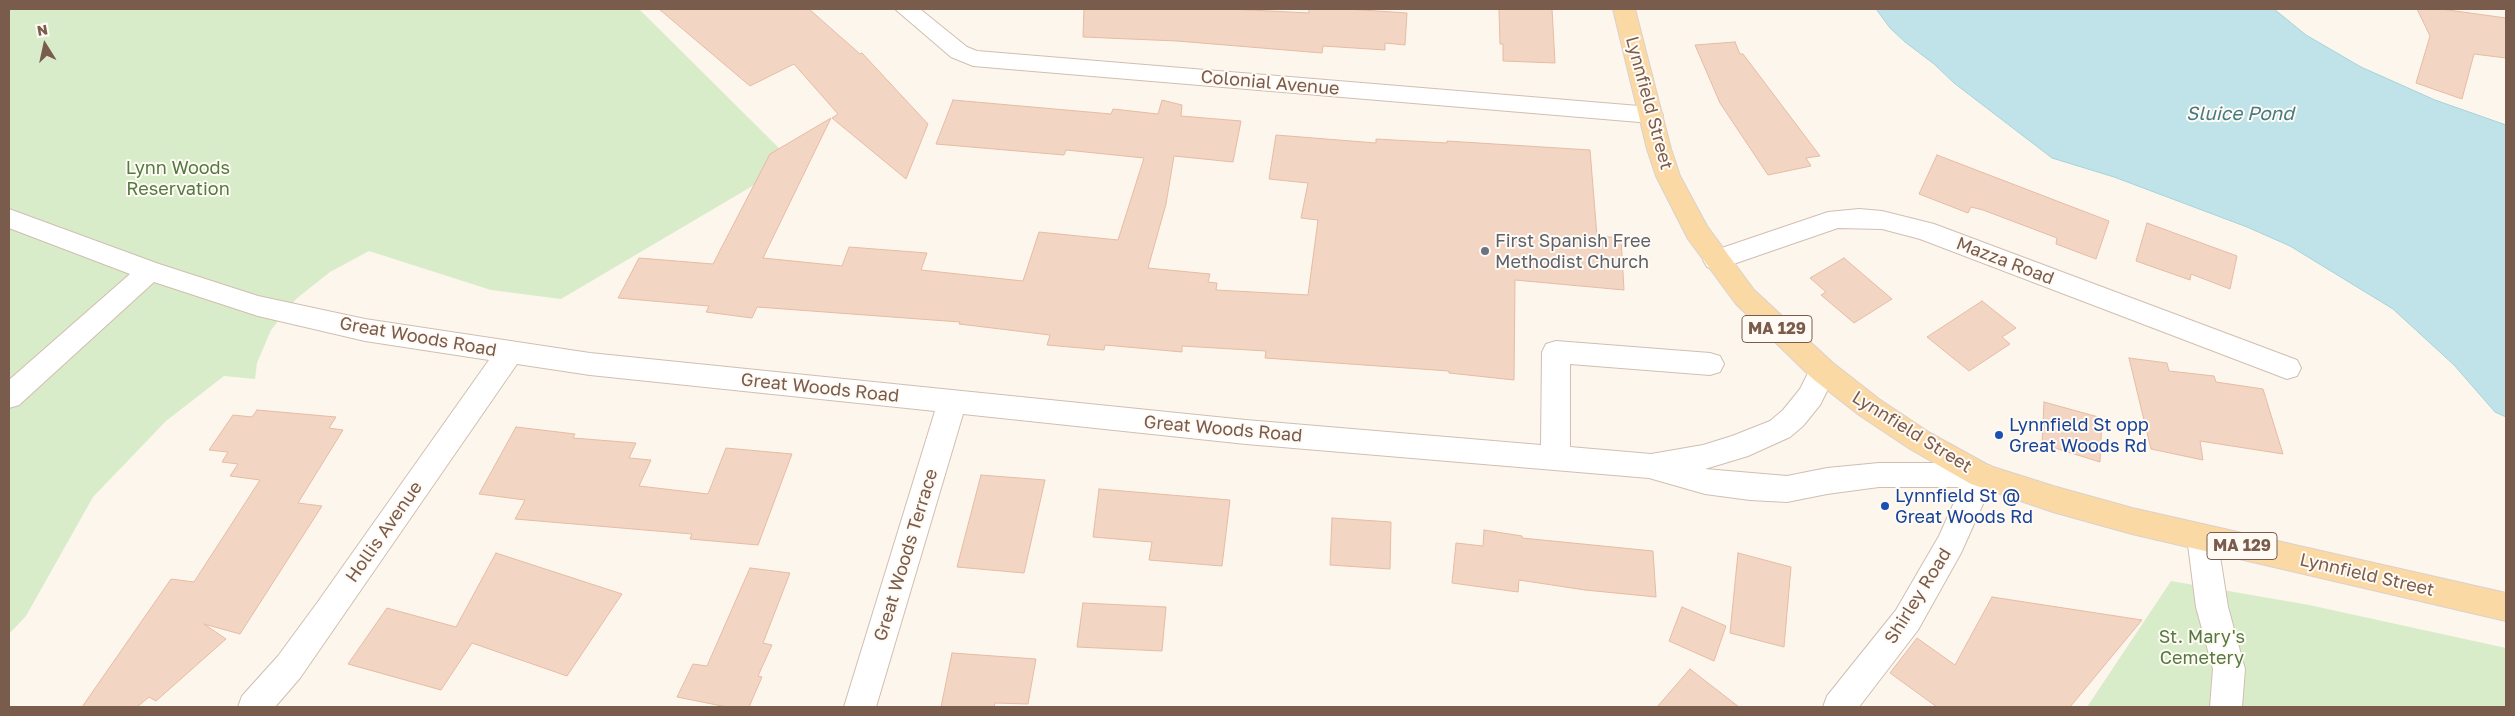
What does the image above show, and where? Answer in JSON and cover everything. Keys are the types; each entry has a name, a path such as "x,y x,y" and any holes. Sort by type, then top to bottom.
{"main road":[{"name":"Lynnfield Street","path":"1624,9 1668,176 1697,232 1716,260 1746,296 1823,371 1868,408 1920,441 1981,475 2053,499 2202,537 2506,607"}],"street":[{"name":"Colonial Avenue","path":"906,9 959,52 973,58 1651,115"},
{"name":"Great Woods Road","path":"9,218 150,271 258,306 365,330 590,364 1246,432 1649,466 1705,481 1788,489 1827,481 1879,475 1981,475"},
{"name":"Mazza Road","path":"1716,260 1837,219 1882,220 1925,231 2287,368"},
{"path":"9,397 150,271"},
{"path":"1556,458 1556,352 1710,364"},
{"name":"Hollis Avenue","path":"254,707 289,667 328,613 509,353"},
{"name":"Great Woods Road","path":"1649,466 1703,458 1738,447 1780,429 1810,397 1823,371"},
{"name":"Great Woods Terrace","path":"860,707 952,402"},
{"name":"Shirley Road","path":"1839,707 1907,620 1950,544 1981,475"},
{"path":"2202,537 2212,607 2229,669 2226,707"}],"green space":[{"name":"Lynn Woods Reservation","path":"9,9 639,9 793,162 561,299 491,290 369,251 330,272 296,299 271,330 257,363 255,379 224,376 166,421 93,497 26,616 9,634"},
{"name":"St. Mary's Cemetery","path":"2171,581 2309,605 2506,648 2506,707 2087,707"}],"water":[{"name":"Sluice Pond","path":"1876,9 2274,9 2306,35 2361,67 2435,100 2506,125 2506,417 2495,412 2454,365 2393,309 2290,246 2247,227 2114,177 2052,158 1954,83 1934,64 1905,42 1890,28"}],"building":[{"path":"659,9 809,9 860,54 862,53 928,124 906,179 832,118 838,114 794,64 750,86"},
{"path":"1084,9 1230,9 1309,13 1309,9 1347,9 1407,13 1405,45 1385,43 1385,50 1323,46 1322,53 1177,41 1083,37"},
{"path":"1499,9 1552,9 1555,63 1503,61 1503,44 1500,44"},
{"path":"2417,9 2441,9 2506,18 2506,58 2474,54 2462,99 2416,83 2430,36"},
{"path":"1735,42 1740,54 1743,54 1820,156 1806,158 1811,166 1768,175 1720,103 1695,45"},
{"path":"953,100 1111,114 1113,109 1158,114 1162,100 1182,105 1181,116 1241,121 1233,162 1174,156 1166,204 1148,268 1210,274 1208,282 1217,283 1216,290 1308,295 1318,220 1301,218 1308,183 1269,179 1276,135 1376,143 1376,139 1447,143 1447,141 1590,150 1597,236 1621,238 1624,290 1515,280 1514,380 1449,373 1449,371 1265,358 1266,351 1182,346 1182,352 1105,345 1104,350 1047,345 1050,335 959,324 960,322 757,307 752,318 706,312 709,306 618,298 639,258 713,264 770,154 831,118 763,258 842,266 849,247 927,253 921,270 1023,281 1039,232 1118,240 1144,158 1066,150 1064,155 936,144"},
{"path":"1937,155 2109,221 2096,259 2056,244 2057,238 1983,210 1971,207 1968,213 1919,194"},
{"path":"2147,223 2237,256 2230,289 2191,274 2190,280 2136,261"},
{"path":"1844,258 1892,299 1854,323 1821,295 1826,292 1810,278"},
{"path":"1982,301 2016,328 2002,337 2010,344 1969,371 1927,337"},
{"path":"2129,358 2167,363 2169,371 2214,376 2216,382 2263,389 2283,454 2200,441 2203,460 2151,449"},
{"path":"2044,402 2102,418 2100,462 2042,444"},
{"path":"257,410 336,417 329,428 343,430 298,503 322,506 240,634 204,624 226,639 156,701 149,697 137,707 82,707 171,579 194,582 260,480 230,476 238,464 222,462 228,452 209,450 233,415 252,417"},
{"path":"516,427 575,434 573,438 636,443 629,458 651,460 639,486 708,494 726,448 792,454 758,545 690,539 692,534 515,519 525,500 479,494"},
{"path":"981,475 1045,480 1024,573 957,567"},
{"path":"1099,489 1230,500 1222,566 1149,560 1152,542 1093,537"},
{"path":"1332,518 1391,522 1390,569 1330,565"},
{"path":"1484,530 1522,536 1522,538 1653,551 1656,597 1585,590 1519,580 1518,592 1452,583 1456,543 1483,546"},
{"path":"496,553 622,594 567,676 472,643 441,690 348,664 387,608 456,627"},
{"path":"1738,553 1791,567 1784,647 1730,633"},
{"path":"750,568 790,573 763,643 772,645 758,676 762,677 749,707 727,707 677,697 693,664 707,666"},
{"path":"1992,597 2142,620 2070,707 1937,707 1890,673 1917,638 1955,665"},
{"path":"1083,603 1166,607 1162,651 1077,647"},
{"path":"1682,607 1726,626 1714,661 1669,641"},
{"path":"952,653 1036,659 1028,704 995,703 994,707 941,707"},
{"path":"1690,669 1739,707 1657,707"}],"place":[{"name":"First Spanish Free Methodist Church","path":"1485,251"},
{"name":"Lynnfield St opp Great Woods Rd","path":"1999,435"},
{"name":"Lynnfield St @ Great Woods Rd","path":"1885,506"}]}
